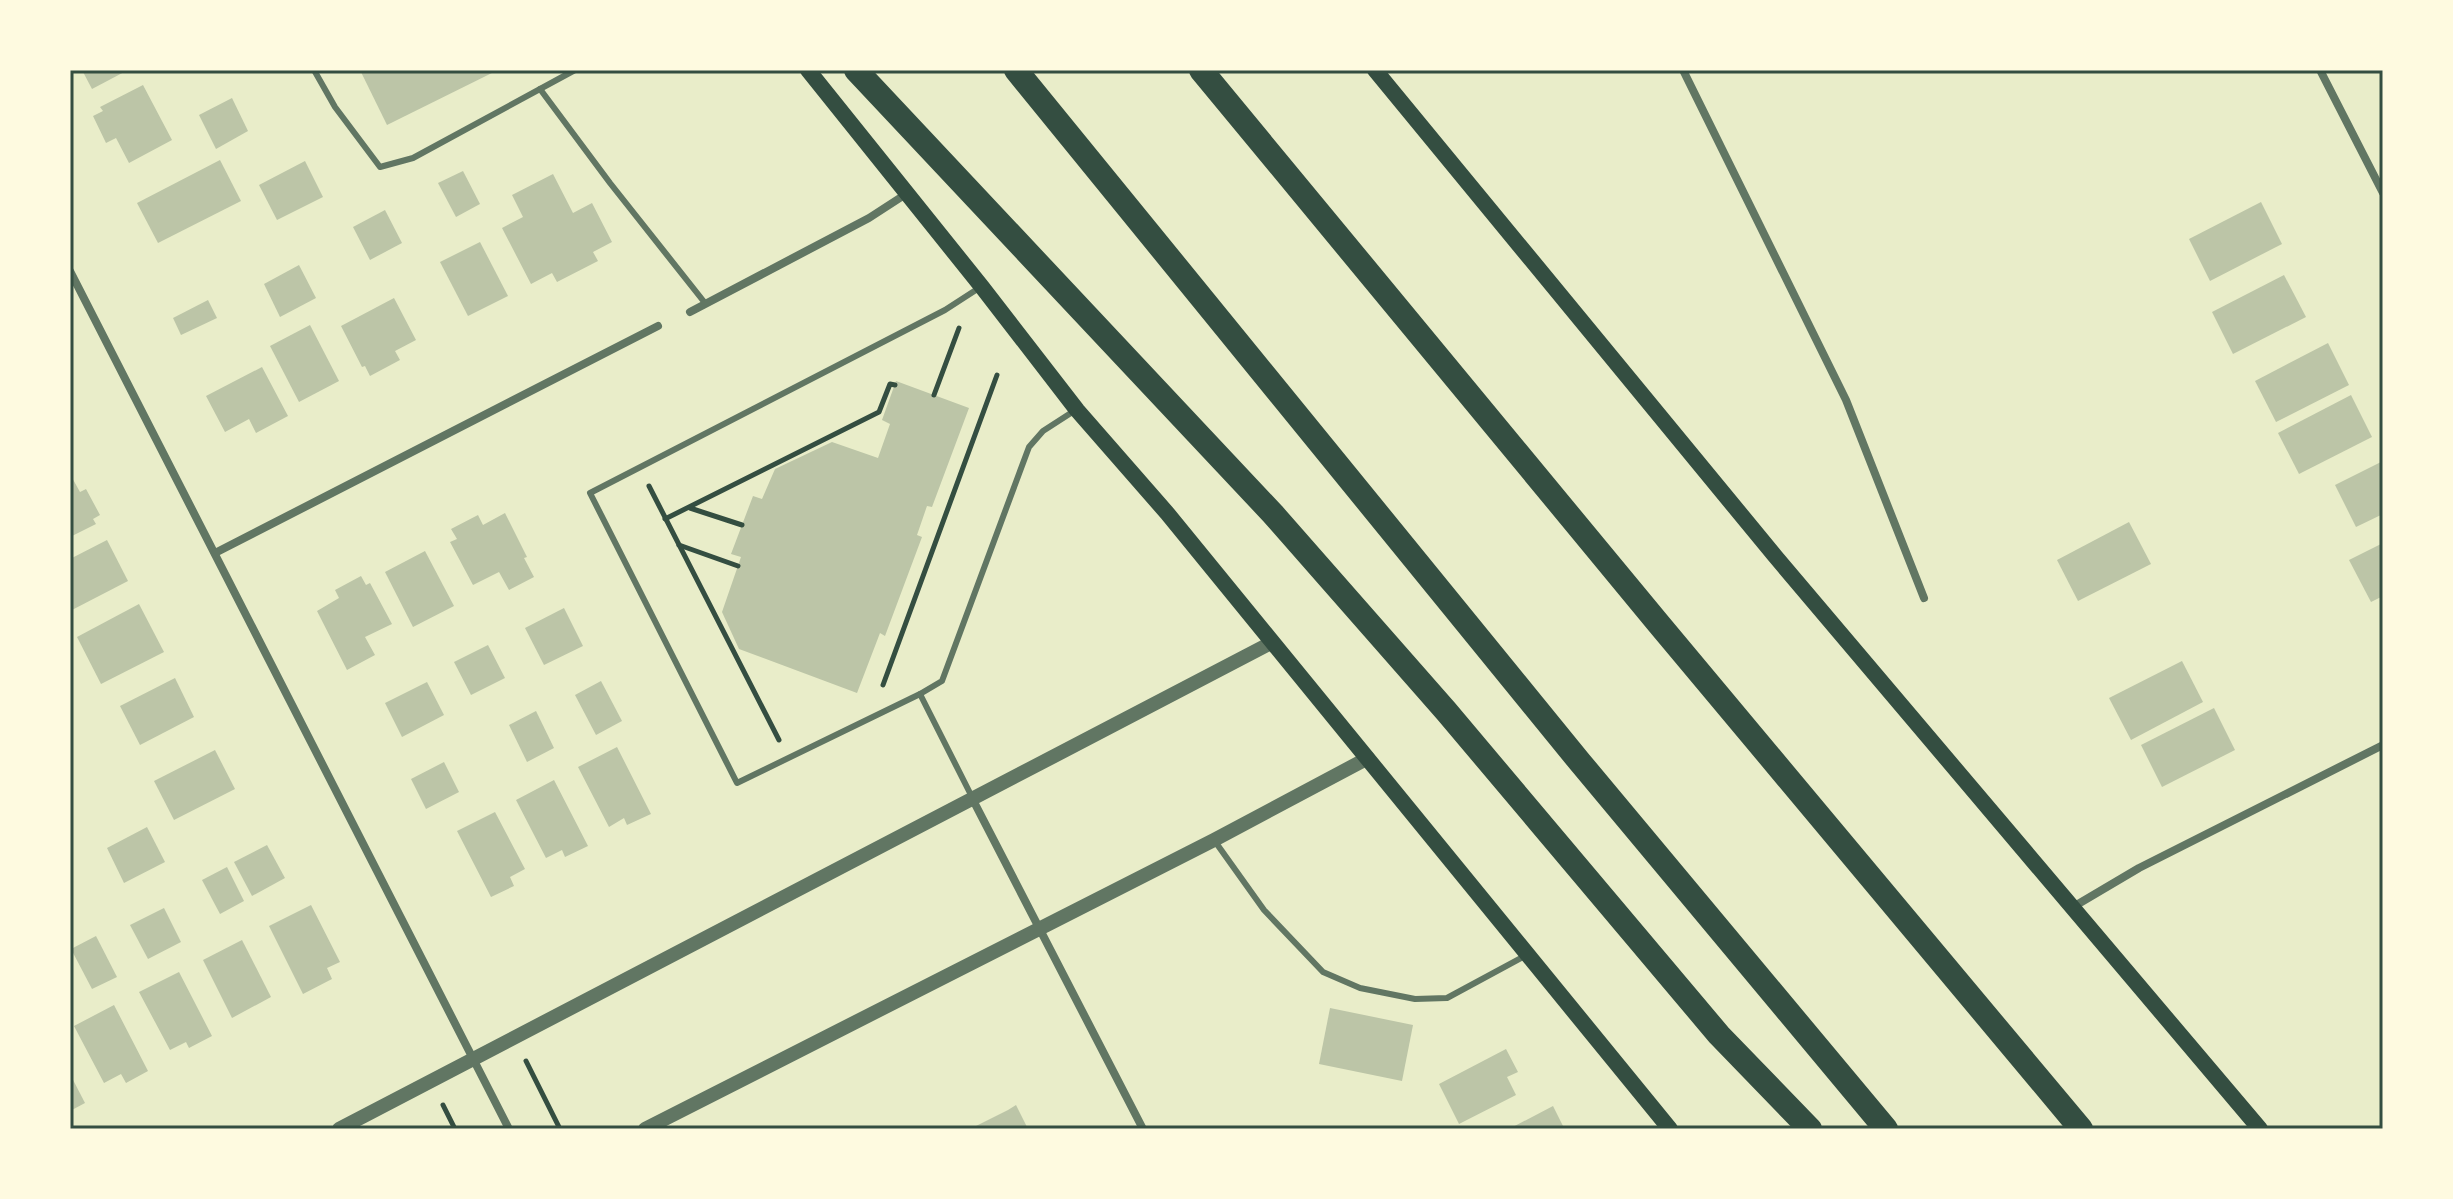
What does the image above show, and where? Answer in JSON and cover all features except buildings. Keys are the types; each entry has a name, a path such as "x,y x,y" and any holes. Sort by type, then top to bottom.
{"highway":[{"path":"856,70 1273,514 1446,711 1719,1035 1810,1129"},
{"path":"1016,70 1579,761 1886,1129"},
{"path":"1201,70 2081,1129"}],"main road":[{"path":"808,70 1077,410 1167,513 1670,1129"},
{"path":"1375,70 1775,556 2260,1129"}],"street":[{"path":"1683,70 1846,400 1924,598"},
{"path":"2320,70 2383,193"},
{"path":"690,312 869,218 906,194"},
{"path":"70,271 509,1129"},
{"path":"215,553 658,326"},
{"path":"339,1129 1271,643"},
{"path":"2072,908 2139,868 2383,745"},
{"path":"645,1129 1214,840 1368,758"},
{"path":"973,800 1143,1129"}],"lane":[{"path":"314,70 335,107 380,167 413,158 575,70"},
{"path":"540,89 705,303"},
{"path":"982,287 945,310 590,493 737,783 942,681 1029,447 1043,431 1077,410"},
{"path":"920,694 973,800"},
{"path":"1214,840 1264,910 1323,972 1360,988 1415,999 1447,998 1529,954"}],"path":[{"path":"934,395 959,327"},
{"path":"872,691 885,684 997,375"},
{"path":"665,519 879,412 890,384 895,385"},
{"path":"640,468 778,740 791,733"},
{"path":"688,507 742,525"},
{"path":"679,545 738,566"},
{"path":"526,1060 560,1129"},
{"path":"441,1102 455,1129"}]}
